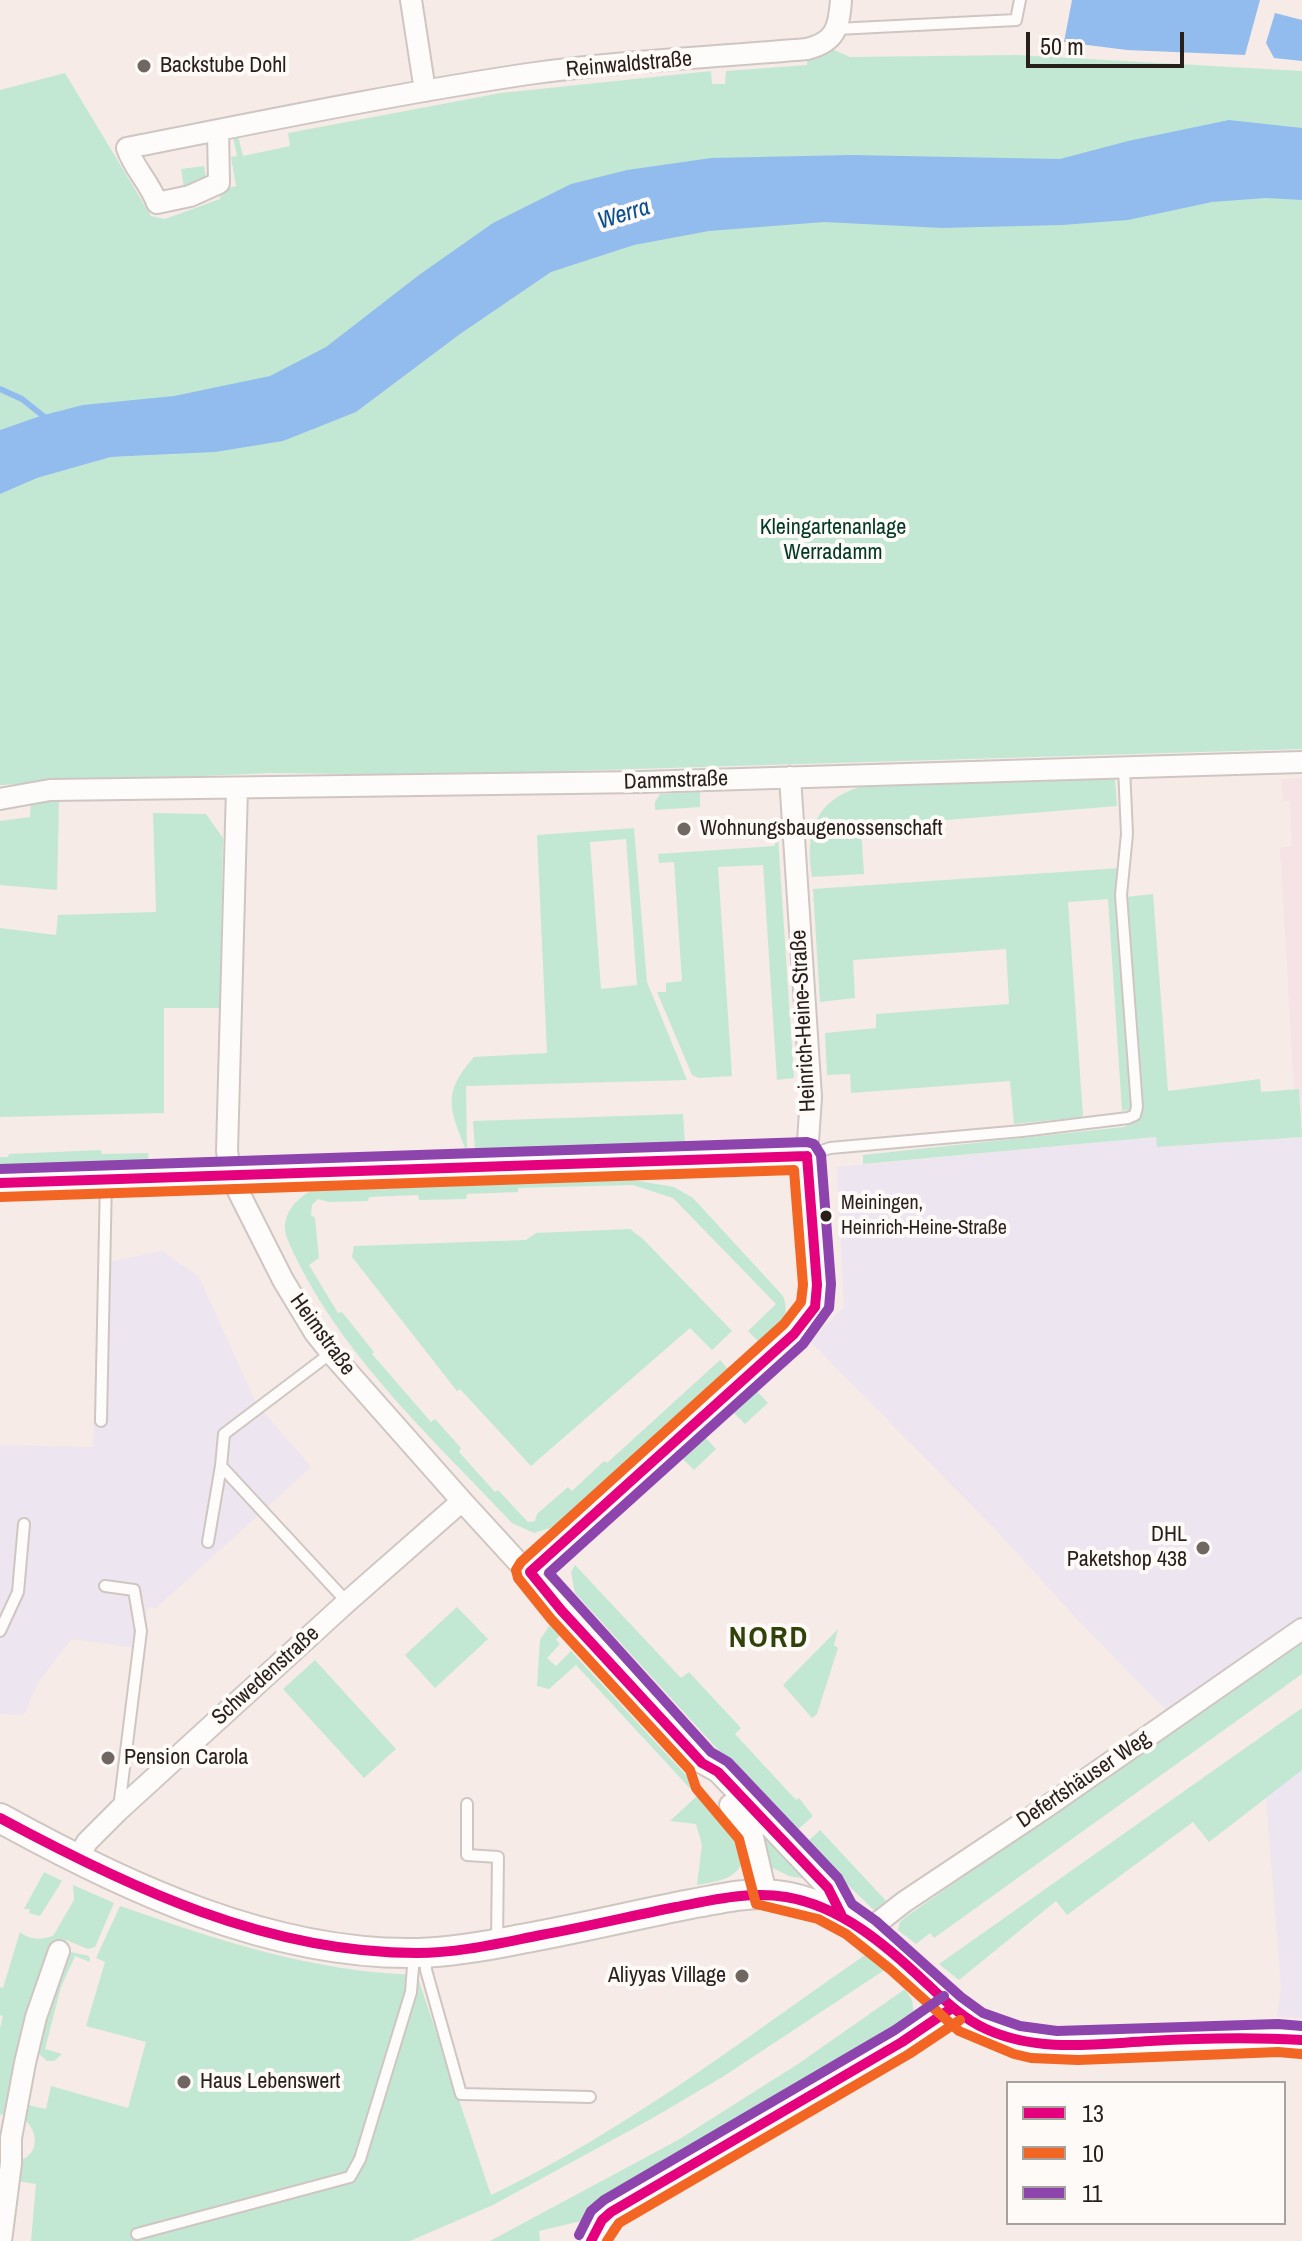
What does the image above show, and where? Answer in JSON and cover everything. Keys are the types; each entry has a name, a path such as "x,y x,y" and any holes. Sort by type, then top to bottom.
{"main road":[{"path":"0,1818 153,1894 237,1925 315,1942 420,1953 497,1943 696,1903 766,1894 801,1900 841,1914 867,1931 976,2026 1033,2044 1077,2046 1150,2041 1302,2040"}],"street":[{"path":"411,0 425,91"},
{"path":"836,29 841,0"},
{"name":"Reinwaldstraße","path":"218,130 219,183 190,196 157,203 152,189 131,161 127,148 218,130 425,91 532,74 807,49 821,46 836,29"},
{"name":"Dammstraße","path":"0,799 50,790 642,782 1302,762"},
{"name":"Heinrich-Heine-Straße","path":"530,1572 794,1334 815,1307 817,1285 807,1156 811,1097 790,777"},
{"name":"Heimstraße","path":"237,788 227,1151 231,1177 283,1280 331,1353 702,1763 718,1772 828,1888 841,1914"},
{"path":"0,1183 807,1156"},
{"name":"Schwedenstraße","path":"78,1858 87,1842 119,1810 462,1501"},
{"name":"Defertshäuser Weg","path":"867,1931 904,1902 1302,1629"},
{"name":"Heimstraße","path":"702,1763 708,1780 752,1833 766,1894"},
{"path":"1,2241 11,2163 6,2138 36,2017 59,1951"},
{"path":"591,2241 602,2220 621,2206 902,2042 952,2008"}],"lane":[{"name":"Reinwaldstraße","path":"836,29 1016,20 1020,0"},
{"path":"807,1156 830,1148 1022,1131 1135,1115 1137,1107 1121,895 1127,834 1124,768"},
{"path":"101,1421 106,1179"},
{"path":"208,1542 224,1434 331,1353"},
{"path":"221,1466 347,1602"},
{"path":"0,1631 18,1592 24,1524"},
{"path":"105,1586 134,1590 141,1631 119,1810"},
{"path":"467,1804 467,1855 498,1857 497,1943"},
{"path":"420,1953 461,2094 590,2097"},
{"path":"137,2234 350,2177 360,2159 420,1953"}],"shaded area":[{"path":"1302,778 1302,1137 1299,1089 1294,1089 1280,848 1292,846 1290,801 1283,801 1281,779"},
{"path":"1157,1137 1158,1147 1302,1137 1302,1621 1169,1713 996,1530 810,1341 844,1307 837,1167"},
{"path":"162,1251 199,1277 256,1403 311,1467 156,1608 147,1607 144,1649 71,1639 37,1684 24,1715 0,1714 0,1445 93,1447 98,1264"},
{"path":"1302,1770 1302,2018 1277,2017 1281,1988 1266,1796"}],"green space":[{"name":"Kleingartenanlage Werradamm","path":"832,49 850,57 1016,55 1302,71 1302,749 434,775 271,773 0,785 0,466 37,478 111,457 178,454 40,416 0,430 0,90 65,73 151,216 165,219 220,199 220,190 236,186 231,157 237,156 233,137 238,136 243,156 290,146 288,133 501,93 711,71 712,84 725,84 726,71 807,65 808,57"},
{"path":"204,166 207,183 184,188 181,169"},
{"path":"1115,779 1117,806 861,827 864,874 812,877 810,846 816,821 832,801 860,787"},
{"path":"700,791 700,807 655,810 660,794"},
{"path":"59,799 57,890 0,885 0,821 30,817 31,800"},
{"path":"153,813 206,814 223,838 220,1008 164,1008 164,1113 0,1117 0,928 56,935 58,915 156,912"},
{"path":"634,828 647,982 687,1080 466,1086 467,1152 456,1125 452,1103 457,1082 474,1057 547,1053 537,835","holes":["626,839 637,985 601,989 590,842"]},
{"path":"774,829 778,837 794,1078 777,1080 763,865 718,867 732,1076 699,1078 692,1075 657,992 666,992 666,983 682,981 674,862 659,863 658,854 775,846"},
{"path":"1120,868 1117,893 1132,1109 1122,1111 1108,899 1068,902 1083,1117 1014,1124 1010,1081 851,1093 850,1074 827,1075 825,1033 876,1028 876,1014 1009,1004 1006,949 853,960 855,998 820,1002 813,889"},
{"path":"1153,894 1168,1091 1260,1079 1261,1092 1299,1089 1302,1137 1157,1147 1156,1137 863,1164 863,1155 1124,1127 1137,1119 1141,1107 1126,897"},
{"path":"683,1114 685,1143 475,1149 473,1121"},
{"path":"101,1150 102,1154 148,1153 149,1161 0,1166 0,1157 8,1157 9,1154"},
{"path":"633,1180 674,1187 693,1198 783,1296 785,1318 762,1345 748,1331 776,1304 673,1198 633,1185 518,1188 518,1192 467,1194 466,1199 419,1200 418,1195 369,1197 368,1201 329,1202 318,1199 312,1205 319,1258 309,1265 338,1313 342,1312 374,1352 372,1354 431,1422 435,1419 461,1448 459,1452 495,1492 498,1490 528,1522 535,1521 537,1514 568,1487 572,1491 604,1461 607,1463 720,1360 728,1369 557,1526 534,1533 512,1523 396,1401 343,1335 299,1264 286,1234 287,1218 296,1203 310,1191"},
{"path":"630,1229 732,1331 712,1350 690,1328 531,1466 460,1389 457,1391 352,1257 354,1246 526,1240 536,1233"},
{"path":"754,1388 768,1403 745,1424 731,1410"},
{"path":"704,1436 716,1449 694,1470 681,1457"},
{"path":"575,1565 681,1678 689,1672 741,1728 735,1734 796,1800 799,1798 813,1816 794,1833 575,1593 571,1572"},
{"path":"457,1607 488,1639 435,1688 405,1655"},
{"path":"551,1623 560,1635 556,1640 560,1644 547,1658 556,1666 571,1651 733,1826 745,1850 740,1867 735,1872 722,1880 697,1885 702,1845 696,1824 670,1821 697,1796 576,1665 549,1689 537,1686 540,1640"},
{"path":"838,1629 834,1645 838,1648 817,1714 812,1718 783,1685"},
{"path":"1302,1639 1302,1674 934,1938 930,1933 916,1944 898,1930 900,1922 907,1916"},
{"path":"315,1660 396,1749 364,1778 283,1689"},
{"path":"1302,1708 1302,1770 1209,1842 1193,1822 1067,1915 1056,1901 959,1980 939,1964"},
{"path":"820,1830 889,1904 876,1912 805,1844"},
{"path":"764,1832 812,1880 789,1876 771,1867 765,1853"},
{"path":"44,1872 62,1881 40,1916 29,1913 30,1909 24,1909"},
{"path":"73,1885 114,1903 95,1947 88,1949 66,1940 63,1945 54,1942 20,2039 5,2114 0,2115 0,2028 3,2016 0,2015 0,1987 3,1988 20,1932 35,1938 53,1936 74,1900"},
{"path":"120,1906 229,1942 303,1961 378,1973 417,1975 491,2195 541,2170 636,2113 865,1955 886,1969 724,2076 651,2119 493,2205 410,2241 31,2241 36,2184 17,2181 19,2161 26,2158 35,2143 33,2131 25,2120 28,2105 46,2109 51,2086 128,2108 146,2042 86,2026 105,1962 96,1958"},
{"path":"71,1952 89,1956 90,1962 75,1956 61,1987 45,2049 62,2054 54,2061 47,2061 39,2054 56,1989"},
{"path":"905,1989 912,2000 914,2014 905,2026 603,2199 581,2221 539,2231 540,2241 490,2241 678,2140 798,2064"}],"water":[{"path":"1072,0 1260,0 1245,55 1127,50 1064,42"},
{"path":"1275,13 1302,20 1302,61 1274,58 1266,43"},
{"name":"Werra","path":"1229,120 1302,128 1302,200 1266,198 1212,202 1128,220 1062,225 942,228 824,222 709,231 634,245 551,272 460,334 356,412 283,441 215,452 111,457 37,478 0,494 0,430 83,405 174,396 270,376 326,347 493,223 571,184 627,170 711,158 851,155 1060,159"}],"waterway":[{"path":"0,389 22,399 47,419"}],"transit line":[{"name":"11","path":"0,1169 814,1144 821,1155 831,1284 829,1308 803,1344 549,1573 711,1752 728,1762 838,1878 852,1904 983,2013 1020,2026 1057,2031 1278,2024 1302,2026"},
{"name":"13","path":"0,1183 807,1156"},
{"name":"13","path":"530,1572 794,1334 815,1307 817,1285 807,1156"},
{"name":"10","path":"0,1197 794,1170 803,1285 801,1302 784,1324 521,1562 516,1570 518,1578 551,1619 690,1770 696,1788 739,1839 756,1904 818,1919 846,1934 959,2031 1031,2058 1078,2060 1278,2052 1301,2054"},
{"name":"13","path":"530,1572 702,1763 718,1772 828,1888 841,1914"},
{"name":"13","path":"0,1818 99,1869 201,1912 307,1942 361,1950 448,1951 717,1899 772,1895 806,1902 844,1918 895,1955 961,2014 977,2025 1006,2037 1067,2045 1207,2039 1302,2040"},
{"name":"11","path":"579,2235 591,2211 604,2200 895,2030 944,1996"},
{"name":"13","path":"591,2241 602,2220 611,2212 902,2042 952,2008"},
{"name":"10","path":"607,2241 619,2223 909,2054 960,2020"}],"place":[{"name":"Backstube Dohl","path":"144,66"},
{"name":"Wohnungsbaugenossenschaft","path":"684,829"},
{"name":"Meiningen, Heinrich-Heine-Straße","path":"826,1216"},
{"name":"DHL Paketshop 438","path":"1203,1548"},
{"name":"Pension Carola","path":"108,1758"},
{"name":"Aliyyas Village","path":"742,1976"},
{"name":"Haus Lebenswert","path":"184,2082"}],"district":[{"name":"NORD","path":"769,1639"}]}
